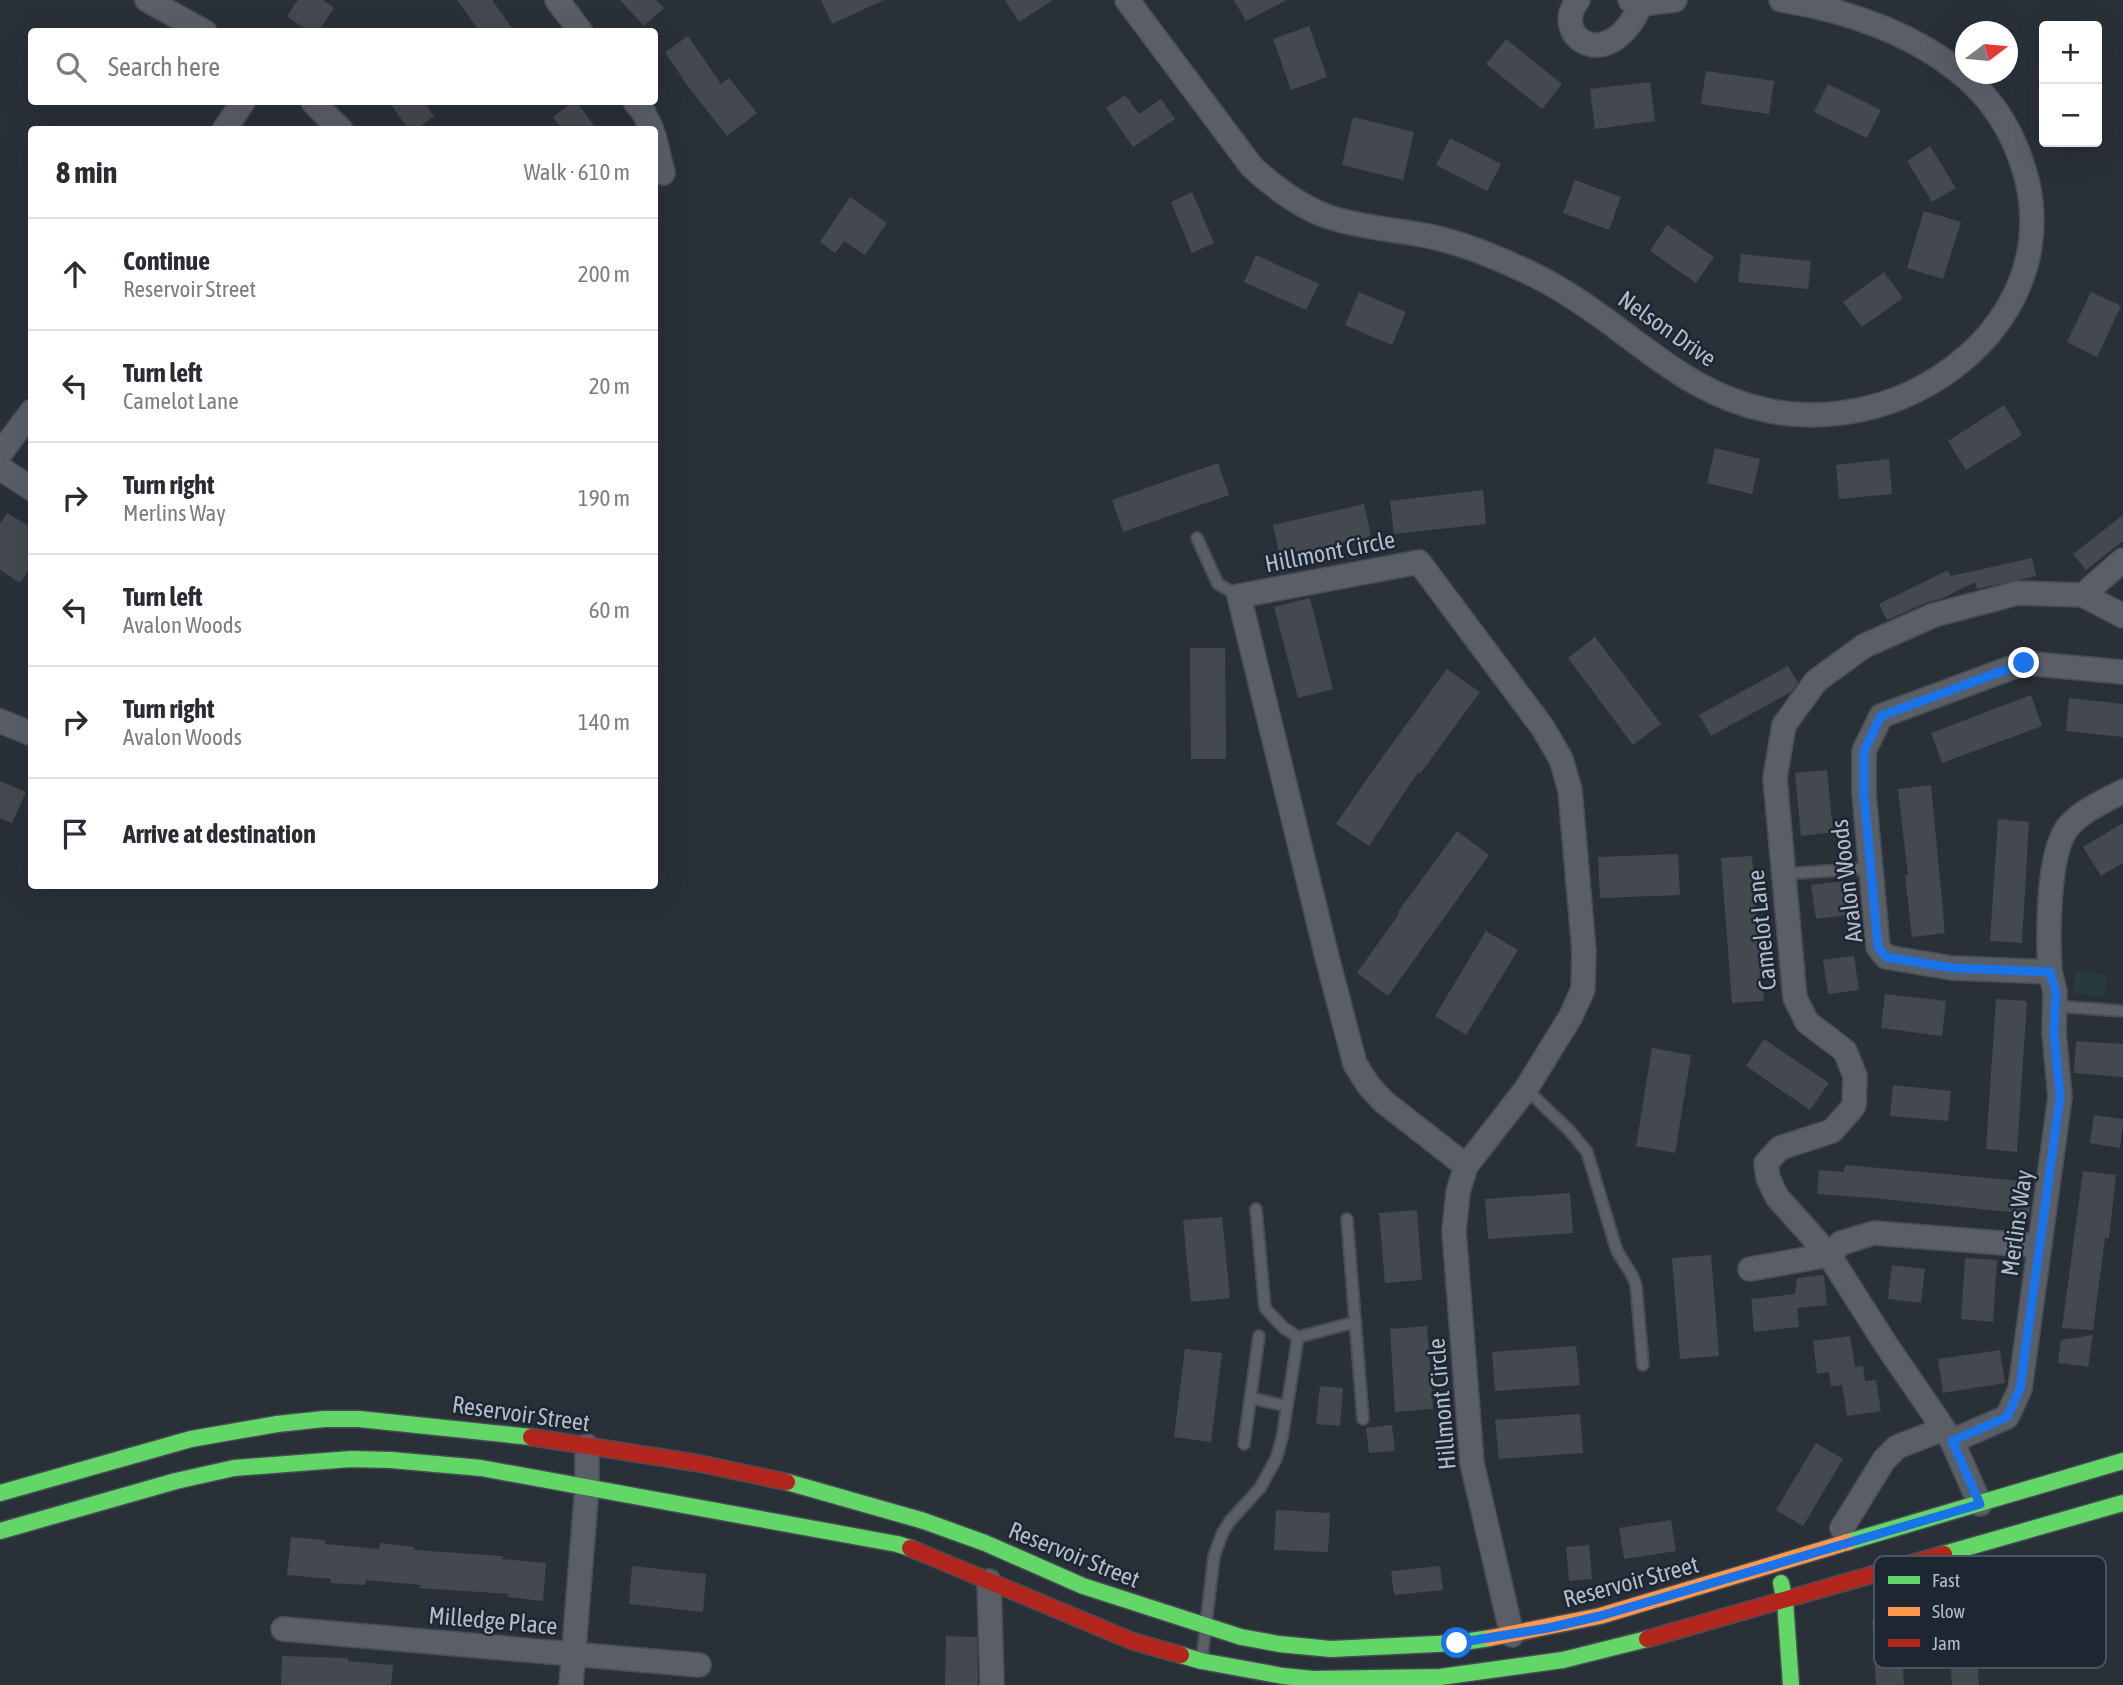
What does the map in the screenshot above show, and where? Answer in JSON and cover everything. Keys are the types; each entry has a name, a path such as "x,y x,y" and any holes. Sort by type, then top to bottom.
{"main road":[{"name":"Reservoir Street","path":"0,1493 191,1439 254,1427 324,1419 359,1419 459,1428 697,1463 802,1485 880,1507 985,1543 1083,1586 1207,1627 1279,1644 1331,1649 1457,1643 1512,1635 1600,1616 2123,1461"},
{"path":"0,1531 234,1468 351,1459 481,1468 897,1544 925,1553 1132,1641 1210,1670 1313,1679 1440,1677 1563,1660 1614,1649 1874,1575"},
{"path":"1940,1556 2123,1503"},
{"path":"1776,1564 1785,1601 1791,1685"}],"street":[{"path":"147,0 198,28"},
{"path":"557,0 578,28"},
{"name":"Nelson Drive","path":"1127,0 1252,167 1271,184 1301,204 1339,220 1458,244 1523,269 1585,305 1678,374 1703,388 1741,403 1770,411 1800,414 1864,409 1898,399 1939,378 1972,353 1994,328 2011,302 2026,265 2032,234 2029,192 2018,153 2006,127 1986,99 1961,75 1902,37 1845,14 1781,0"},
{"path":"1578,0 1570,15 1572,28 1584,42 1597,46 1611,42 1623,33 1633,21 1635,2 1675,0"},
{"path":"227,126 241,105"},
{"path":"316,105 337,126"},
{"path":"637,105 650,126"},
{"path":"658,152 663,173"},
{"path":"0,454 28,415"},
{"path":"0,468 28,486"},
{"path":"2083,595 2123,560"},
{"name":"Hillmont Circle","path":"1465,1166 1384,1102 1369,1086 1355,1064 1239,596 1419,562 1543,729 1561,758 1570,790 1584,951 1583,989 1571,1016 1526,1089 1465,1166 1458,1192 1454,1231 1472,1463 1512,1635"},
{"name":"Camelot Lane","path":"1980,1504 1947,1435 1829,1255 1777,1197 1768,1178 1766,1163 1780,1148 1832,1131 1854,1106 1855,1076 1845,1051 1807,1022 1795,998 1775,778 1784,724 1816,681 1864,646 1934,615 2018,593 2083,595 2123,616"},
{"name":"Avalon Woods","path":"2050,972 1952,968 1886,957 1878,947 1864,794 1864,751 1881,716 2024,663 2123,672"},
{"path":"0,722 28,732"},
{"path":"2050,972 2048,941 2053,878 2061,838 2080,816 2123,791"},
{"name":"Merlins Way","path":"1842,1528 1884,1460 1897,1447 2007,1417 2020,1389 2060,1097 2054,1032 2056,991 2050,972"},
{"path":"1750,1269 1829,1255 1841,1243 1874,1233 2040,1246"},
{"path":"571,1685 587,1487 587,1446"},
{"path":"989,1581 992,1685"},
{"name":"Milledge Place","path":"283,1629 699,1665"}],"lane":[{"path":"1197,538 1218,584 1239,596"},
{"path":"1783,874 1870,868"},
{"path":"2055,1006 2123,1011"},
{"path":"1526,1089 1569,1130 1587,1152 1617,1251 1636,1285 1643,1365"},
{"path":"1256,1209 1265,1308 1284,1328 1298,1337 1356,1322"},
{"path":"1347,1219 1363,1419"},
{"path":"1244,1444 1259,1336"},
{"path":"1210,1670 1207,1627 1214,1556 1219,1539 1230,1521 1260,1488 1280,1449 1298,1337"},
{"path":"1251,1398 1286,1406"}],"green space":[{"path":"2076,971 2107,975 2104,997 2073,993"}],"building":[{"path":"298,0 323,0 334,8 321,28 304,28 287,16"},
{"path":"457,0 492,0 512,28 477,28"},
{"path":"620,0 656,0 664,8 644,26"},
{"path":"821,0 884,0 832,24"},
{"path":"1005,0 1053,0 1019,22"},
{"path":"1234,0 1287,0 1246,21"},
{"path":"1309,26 1327,77 1291,90 1273,39"},
{"path":"688,36 721,84 729,78 757,113 727,136 665,52"},
{"path":"1506,39 1562,84 1542,109 1486,64"},
{"path":"1706,71 1774,81 1769,114 1701,104"},
{"path":"1650,82 1655,121 1595,129 1590,89"},
{"path":"1828,84 1881,110 1867,138 1814,112"},
{"path":"1125,95 1139,114 1161,99 1175,119 1133,147 1106,108"},
{"path":"391,105 426,105 434,116 421,126 406,126"},
{"path":"569,105 579,105 594,126 560,126 553,117"},
{"path":"1353,117 1414,132 1403,180 1342,165"},
{"path":"1450,138 1501,164 1487,191 1436,165"},
{"path":"1930,146 1956,188 1932,202 1907,161"},
{"path":"1575,180 1621,197 1609,230 1563,213"},
{"path":"1192,192 1214,243 1192,253 1171,202"},
{"path":"850,197 887,223 865,255 844,241 835,253 820,242"},
{"path":"1924,211 1961,222 1943,279 1907,268"},
{"path":"1667,225 1714,257 1696,283 1650,251"},
{"path":"1741,254 1811,261 1808,289 1738,282"},
{"path":"1256,255 1319,284 1306,310 1244,282"},
{"path":"1884,272 1903,298 1862,327 1843,302"},
{"path":"1359,292 1406,312 1392,345 1345,325"},
{"path":"2091,292 2121,306 2097,357 2067,342"},
{"path":"2004,405 2022,435 1966,470 1948,441"},
{"path":"1715,448 1760,459 1752,494 1707,483"},
{"path":"1889,459 1892,494 1839,499 1836,465"},
{"path":"1218,463 1229,495 1123,532 1112,500"},
{"path":"1483,490 1486,524 1394,534 1390,501"},
{"path":"1364,504 1371,536 1280,557 1273,525"},
{"path":"7,513 28,526 28,571 20,583 0,570 0,524"},
{"path":"2123,515 2123,541 2086,570 2073,554"},
{"path":"2032,558 2036,576 1977,589 1975,582 1887,620 1879,604 1948,570 1951,576"},
{"path":"1310,598 1333,689 1298,698 1274,607"},
{"path":"1595,637 1661,724 1633,745 1568,658"},
{"path":"1190,648 1225,648 1226,759 1191,759"},
{"path":"1788,666 1798,683 1791,692 1711,736 1699,715"},
{"path":"1447,669 1480,692 1420,774 1418,772 1369,846 1336,824"},
{"path":"2031,695 2042,726 1942,763 1931,733"},
{"path":"2069,698 2123,704 2123,737 2066,731"},
{"path":"1827,770 1833,832 1801,836 1795,773"},
{"path":"0,781 26,792 12,823 0,818"},
{"path":"1931,785 1945,933 1912,937 1898,789"},
{"path":"1998,819 2029,822 2022,943 1990,941"},
{"path":"2123,823 2123,863 2101,876 2083,847"},
{"path":"1457,831 1489,855 1388,996 1357,973"},
{"path":"1678,854 1680,895 1600,898 1598,857"},
{"path":"1752,856 1764,1001 1732,1003 1721,858"},
{"path":"1843,881 1847,915 1816,919 1811,885"},
{"path":"1486,931 1518,950 1466,1035 1435,1016"},
{"path":"1854,956 1859,990 1828,994 1823,960"},
{"path":"1885,994 1946,1001 1942,1036 1881,1028"},
{"path":"1996,999 2027,1001 2017,1152 1986,1149"},
{"path":"1764,1039 1829,1083 1810,1110 1746,1066"},
{"path":"2076,1041 2123,1044 2123,1077 2074,1073"},
{"path":"1652,1048 1691,1055 1675,1153 1636,1146"},
{"path":"1893,1085 1951,1091 1948,1121 1890,1116"},
{"path":"2094,1115 2123,1119 2120,1148 2090,1143"},
{"path":"1846,1165 2032,1182 2029,1214 1817,1194 1819,1170 1843,1172"},
{"path":"2083,1171 2116,1175 2109,1238 2105,1238 2093,1330 2062,1328"},
{"path":"1570,1193 1573,1233 1488,1239 1485,1199"},
{"path":"1417,1210 1422,1280 1385,1283 1379,1213"},
{"path":"1222,1217 1230,1298 1191,1302 1183,1220"},
{"path":"1711,1255 1719,1356 1680,1359 1672,1258"},
{"path":"1965,1258 1997,1260 1993,1322 1961,1319"},
{"path":"1892,1265 1925,1269 1921,1303 1888,1299"},
{"path":"1824,1275 1827,1305 1797,1308 1799,1327 1754,1332 1751,1299 1795,1294 1797,1278"},
{"path":"1427,1326 1433,1409 1395,1412 1390,1329"},
{"path":"2093,1335 2088,1367 2058,1363 2061,1340"},
{"path":"1850,1336 1855,1367 1863,1366 1865,1381 1876,1380 1881,1411 1847,1416 1842,1385 1831,1386 1829,1372 1817,1374 1813,1341"},
{"path":"1576,1346 1580,1385 1495,1391 1492,1352"},
{"path":"1185,1349 1222,1353 1211,1442 1174,1437"},
{"path":"2000,1350 2005,1383 1943,1393 1938,1359"},
{"path":"1320,1386 1343,1388 1340,1426 1316,1424"},
{"path":"1580,1414 1583,1453 1499,1459 1495,1420"},
{"path":"1392,1425 1395,1451 1369,1453 1366,1428"},
{"path":"1816,1443 1843,1459 1803,1526 1776,1510"},
{"path":"1276,1510 1330,1513 1328,1552 1274,1550"},
{"path":"1671,1520 1676,1551 1624,1559 1619,1528"},
{"path":"291,1537 325,1540 325,1544 379,1549 380,1543 414,1547 414,1550 503,1556 502,1559 546,1563 543,1601 508,1597 509,1594 420,1588 421,1585 366,1580 365,1585 331,1583 331,1579 287,1575"},
{"path":"1589,1545 1592,1579 1569,1581 1566,1547"},
{"path":"632,1566 706,1574 703,1612 629,1604"},
{"path":"1440,1566 1443,1590 1394,1595 1391,1571"},
{"path":"1872,1619 1874,1619 1874,1652"},
{"path":"946,1636 977,1637 978,1685 945,1685"},
{"path":"282,1656 348,1658 348,1661 393,1665 391,1685 281,1685"},
{"path":"1875,1668 1903,1668 1904,1685 1876,1685"},
{"path":"1951,1668 1978,1668 1979,1685 1952,1685"}],"traffic: fast":[{"path":"0,1493 191,1439 324,1419 359,1419 531,1437"},
{"path":"0,1531 176,1481 234,1468 351,1459 481,1468 910,1548"},
{"path":"1848,1542 2123,1461"},
{"path":"787,1482 924,1521 985,1543 1083,1586 1241,1637 1331,1649 1457,1643 1490,1638"},
{"path":"1944,1554 2123,1503"},
{"path":"1781,1583 1785,1601 1791,1685"},
{"path":"1181,1655 1283,1676 1313,1679 1440,1677 1563,1660 1647,1639"}],"traffic: slow":[{"path":"1490,1638 1600,1616 1848,1542"}],"traffic: jam":[{"path":"531,1437 697,1463 787,1482"},
{"path":"910,1548 1132,1641 1181,1655"},
{"path":"1937,1556 1944,1554"},
{"path":"1647,1639 1874,1574"}],"route":[{"path":"1457,1643 1548,1628 1600,1616 1980,1504 1952,1441 2007,1417 2020,1389 2060,1097 2054,1032 2056,991 2050,972 1952,968 1886,957 1878,947 1864,794 1864,751 1881,716 2024,663"}]}
